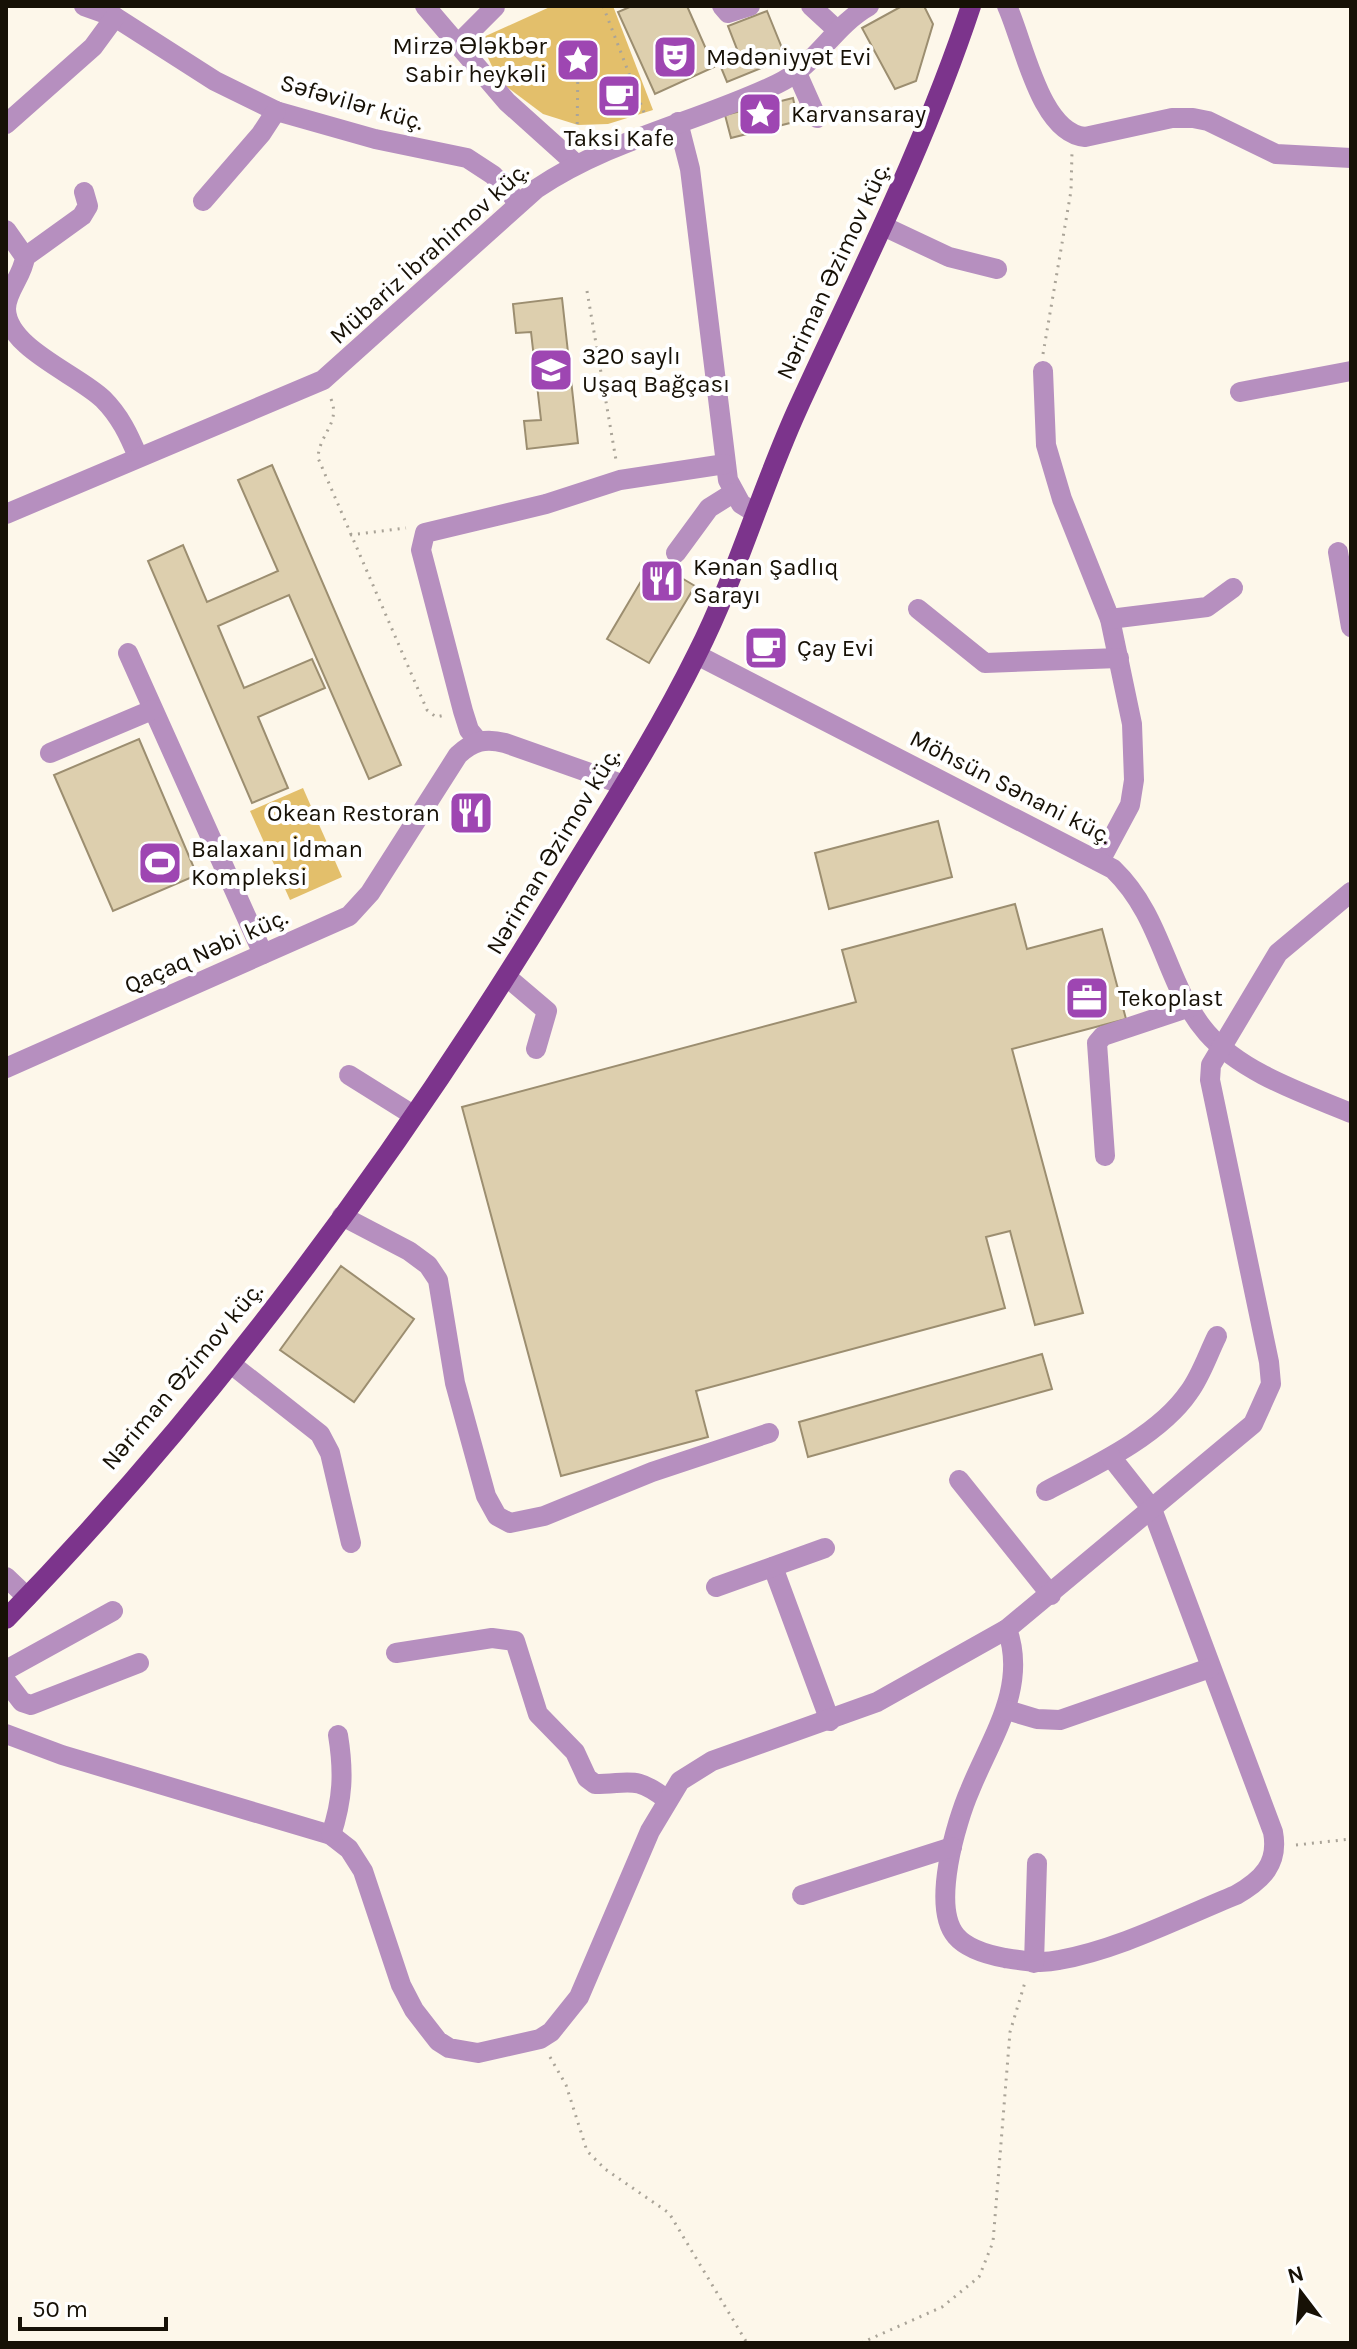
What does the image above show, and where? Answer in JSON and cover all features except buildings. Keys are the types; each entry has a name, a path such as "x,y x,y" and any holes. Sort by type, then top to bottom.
{"main road":[{"name":"Nəriman Əzimov küç.","path":"6,1619 231,1364 342,1216 507,977 624,785 697,655 720,607 780,447 944,86 971,6"}],"street":[{"name":"Səfəvilər küç.","path":"84,6 115,17 215,81 276,111 375,139 467,158 493,175 519,203"},
{"path":"425,6 507,102 576,164"},
{"path":"722,6 725,11 733,13 750,6"},
{"path":"811,6 836,29"},
{"name":"Mübariz İbrahimov küç.","path":"6,514 323,380 519,203 576,164 777,84 797,73 814,58 836,29 869,6"},
{"path":"1007,6 1054,122 1073,136 1085,137 1172,118 1193,118 1208,121 1276,154 1351,158"},
{"path":"457,45 495,7"},
{"path":"6,124 93,47 115,17"},
{"path":"797,73 817,118"},
{"path":"203,201 261,134 276,111"},
{"path":"678,122 690,169 725,464 733,493 754,512"},
{"path":"25,257 82,216 88,206 84,192"},
{"path":"883,226 949,257 997,269"},
{"path":"6,230 25,257 23,271 7,301 8,327 101,397 125,427 138,457"},
{"path":"1043,371 1046,445 1053,471 1110,619 1132,724 1134,780 1130,805 1100,861"},
{"path":"1240,392 1351,371"},
{"path":"624,785 505,743 490,739 478,741 469,730 421,550 425,533 546,504 620,480 725,464"},
{"path":"676,553 709,508 733,493"},
{"path":"1338,552 1351,627"},
{"path":"1110,619 1207,607 1233,588"},
{"path":"918,609 985,663 1119,658"},
{"path":"128,653 263,954"},
{"name":"Möhsün Sənani küç.","path":"697,655 1100,861 1124,880 1153,922 1190,1007 1208,1034 1222,1046 1290,1087 1351,1113"},
{"path":"50,753 152,710"},
{"name":"Qaçaq Nəbi küç.","path":"6,1068 349,916 361,904 458,755 478,741"},
{"path":"6,1734 331,1835 349,1849 363,1871 401,1985 414,2010 438,2041 449,2048 478,2053 540,2039 566,2016 590,1977 666,1799 680,1781 705,1764 877,1702 1007,1629 1253,1424 1266,1403 1271,1384 1242,1225 1210,1080 1211,1065 1278,953 1351,892"},
{"path":"507,977 547,1011 536,1049"},
{"path":"1105,1156 1097,1043 1103,1036 1190,1007"},
{"path":"349,1075 413,1115"},
{"path":"342,1216 409,1251 428,1265 438,1280 455,1383 486,1496 497,1516 510,1523 544,1516 652,1472 769,1433"},
{"path":"1046,1491 1111,1457 1183,1399 1217,1336"},
{"path":"231,1364 320,1434 330,1453 351,1543"},
{"path":"1007,1629 1015,1651 1007,1710 969,1791 946,1878 946,1914 957,1938 974,1949 1034,1963 1087,1954 1236,1895 1258,1882 1272,1863 1276,1847 1273,1832 1152,1509 1111,1457"},
{"path":"959,1480 1051,1595"},
{"path":"716,1587 825,1548"},
{"path":"773,1567 830,1721"},
{"path":"6,1577 27,1597"},
{"path":"6,1670 113,1611"},
{"path":"396,1653 492,1638 515,1641 538,1714 575,1752 587,1778 595,1784 634,1779 666,1799"},
{"path":"6,1681 22,1702 31,1705 139,1663"},
{"path":"1007,1710 1037,1719 1060,1720 1210,1668"},
{"path":"331,1835 342,1801 344,1773 338,1735"},
{"path":"802,1895 952,1847"},
{"path":"1034,1963 1037,1863"}],"path":[{"path":"603,6 653,133"},
{"path":"576,164 578,60"},
{"path":"1043,371 1046,324 1071,191 1073,136"},
{"path":"587,291 620,480"},
{"path":"323,380 336,410 334,423 319,443 318,458 350,535 427,710 436,717 463,711"},
{"path":"350,535 412,527 425,533"},
{"path":"1276,1847 1351,1839"},
{"path":"861,2343 942,2307 979,2277 993,2242 1010,2032 1019,1992 1034,1963"},
{"path":"540,2039 566,2085 587,2151 605,2169 669,2213 747,2343"}],"shaded area":[{"path":"552,6 613,6 653,110 608,124 578,125 543,114 499,81 479,39"},
{"path":"303,788 342,877 290,900 250,811"}],"place":[{"name":"Mədəniyyət Evi","path":"675,57"},
{"name":"Mirzə Ələkbər Sabir heykəli","path":"578,60"},
{"name":"Taksi Kafe","path":"619,96"},
{"name":"Karvansaray","path":"760,114"},
{"name":"320 saylı Uşaq Bağçası","path":"551,370"},
{"name":"Kənan Şadlıq Sarayı","path":"662,581"},
{"name":"Çay Evi","path":"766,648"},
{"name":"Okean Restoran","path":"471,813"},
{"name":"Balaxanı İdman Kompleksi","path":"160,863"},
{"name":"Tekoplast","path":"1087,998"}]}
